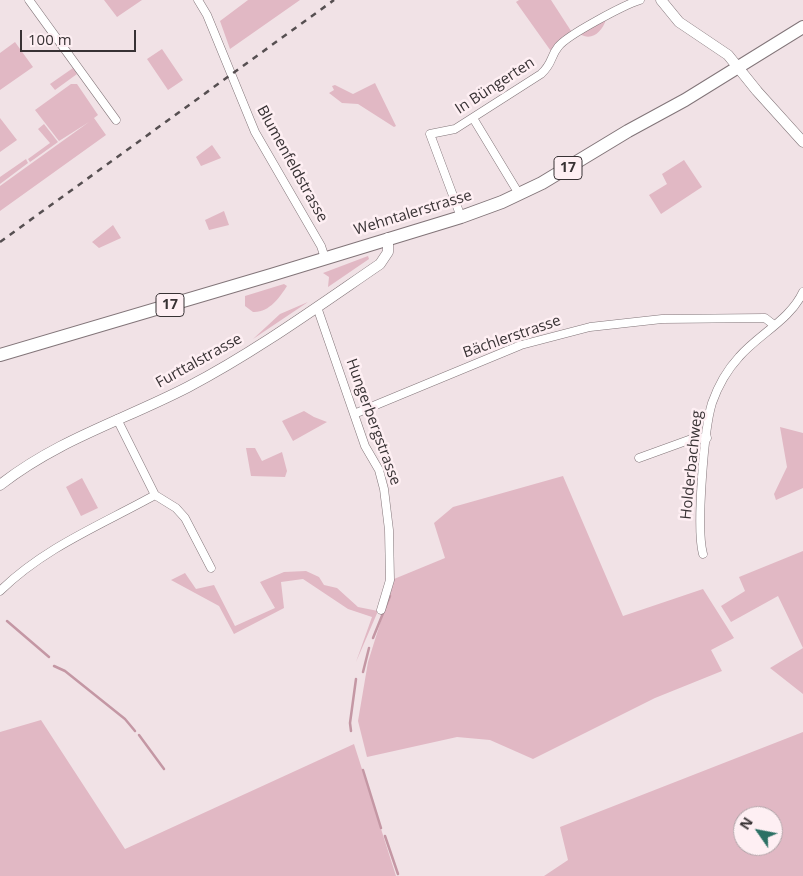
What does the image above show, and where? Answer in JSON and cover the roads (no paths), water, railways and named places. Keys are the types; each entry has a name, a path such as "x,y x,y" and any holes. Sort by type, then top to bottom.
{"main road":[{"name":"Wehntalerstrasse","path":"0,355 461,217 519,194 542,183 628,131 740,68 803,27"}],"street":[{"path":"30,0 116,120"},
{"name":"Blumenfeldstrasse","path":"198,0 207,15 255,132 321,246 325,258"},
{"name":"In Büngerten","path":"461,217 430,134 455,129 473,118 541,74 550,66 558,47 623,5 640,0"},
{"path":"661,0 679,22 718,46 740,68 803,142"},
{"path":"473,118 519,194"},
{"name":"Furttalstrasse","path":"0,485 27,464 50,451 213,373 380,264 388,252 388,238"},
{"name":"Holderbachweg","path":"703,554 700,530 707,438 712,404 726,373 750,344 792,310 803,292"},
{"name":"Hungerbergstrasse","path":"317,306 365,446 382,478 386,501 390,580 381,610"},
{"name":"Bächlerstrasse","path":"354,414 521,345 596,325 662,319 766,318 774,325"},
{"path":"117,419 155,496 176,508 185,518 211,568"},
{"path":"639,458 697,437 707,438"},
{"path":"0,590 48,551 155,496"}],"waterway":[{"path":"373,638 390,596"},
{"path":"7,621 49,657"},
{"path":"363,672 369,648"},
{"path":"54,666 65,671 125,719 135,731"},
{"path":"351,731 350,723 356,679"},
{"path":"139,735 164,769"},
{"path":"363,770 381,828"},
{"path":"385,836 398,874"}],"railway":[{"path":"0,242 334,0"}]}
